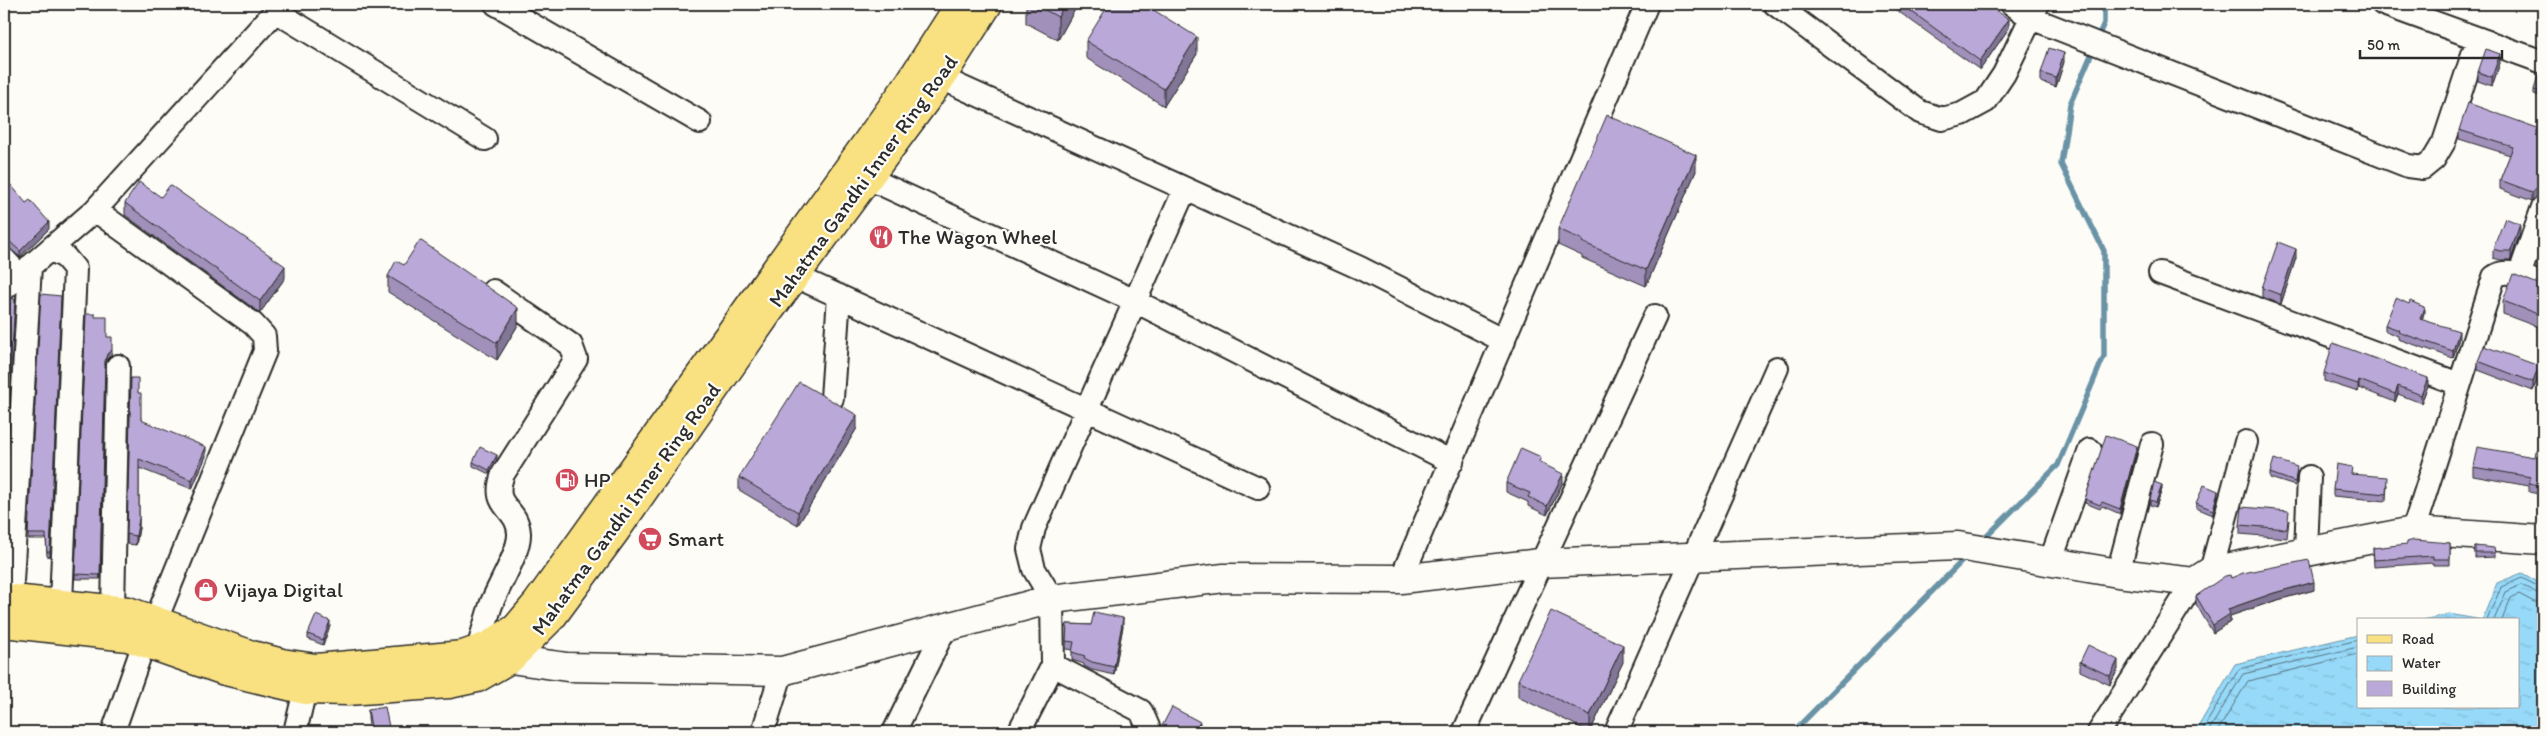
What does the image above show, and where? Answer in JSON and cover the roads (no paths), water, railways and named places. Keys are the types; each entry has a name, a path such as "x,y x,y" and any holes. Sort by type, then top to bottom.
{"main road":[{"name":"Mahatma Gandhi Inner Ring Road","path":"6,607 61,603 114,609 150,631 225,671 305,690 347,691 449,684 477,678 492,652 537,603 886,116 960,4"},
{"name":"Mahatma Gandhi Inner Ring Road","path":"6,607 95,632 150,631 216,644 282,663 316,668 492,652 552,617 795,276 941,78 988,4"}],"street":[{"path":"496,4 700,122"},
{"path":"1402,579 1647,4"},
{"path":"1775,4 1920,112 1942,120 1962,114 1986,101 2004,74 2035,11"},
{"path":"2012,4 2035,11 2073,34 2408,166 2423,168 2434,159 2444,142 2478,39"},
{"path":"2383,4 2410,9 2478,39 2543,62"},
{"path":"18,277 52,250 95,210 278,7 485,139"},
{"path":"941,78 1360,268 1504,341"},
{"path":"868,178 1135,301 1452,462"},
{"path":"1019,732 1053,665 1052,599 1034,569 1030,549 1034,528 1185,189"},
{"path":"2519,276 2543,207"},
{"path":"95,210 253,324 264,336 265,351 150,631 113,732"},
{"path":"52,250 65,257 75,269 61,603"},
{"path":"4,259 18,277 6,607"},
{"path":"2413,531 2494,277 2500,272 2508,272 2543,285"},
{"path":"2160,273 2460,384"},
{"path":"795,276 1258,488"},
{"path":"472,277 571,345 576,359 503,474 498,488 500,500 516,522 519,540 491,606 492,652 567,667 782,671 1052,599 1224,578 1402,579 1540,563 1958,546 2051,560 2118,573 2203,576 2306,551 2413,531 2543,540"},
{"path":"832,398 839,296"},
{"path":"1464,732 1654,316"},
{"path":"114,609 118,366"},
{"path":"1616,732 1691,558 1777,368"},
{"path":"2099,732 2203,576 2246,442"},
{"path":"2118,573 2152,444"},
{"path":"2051,560 2090,450"},
{"path":"2306,551 2309,477"},
{"path":"894,732 945,628"},
{"path":"1053,665 1141,711 1148,727 1147,732"},
{"path":"763,732 782,671"},
{"path":"296,732 305,690"}],"water":[{"path":"2522,573 2543,585 2543,732 2195,732 2235,664 2357,635 2357,708 2520,708 2520,618 2483,618 2497,583"},
{"path":"2449,614 2471,618 2432,618"}],"waterway":[{"path":"2097,39 2104,23 2104,4"},
{"path":"1981,542 2058,465 2104,356 2104,251 2061,164 2070,104 2094,48"},
{"path":"1793,732 1967,556"}],"place":[{"name":"The Wagon Wheel","path":"881,237"},
{"name":"HP","path":"567,480"},
{"name":"Smart","path":"650,539"},
{"name":"Vijaya Digital","path":"206,590"}]}
